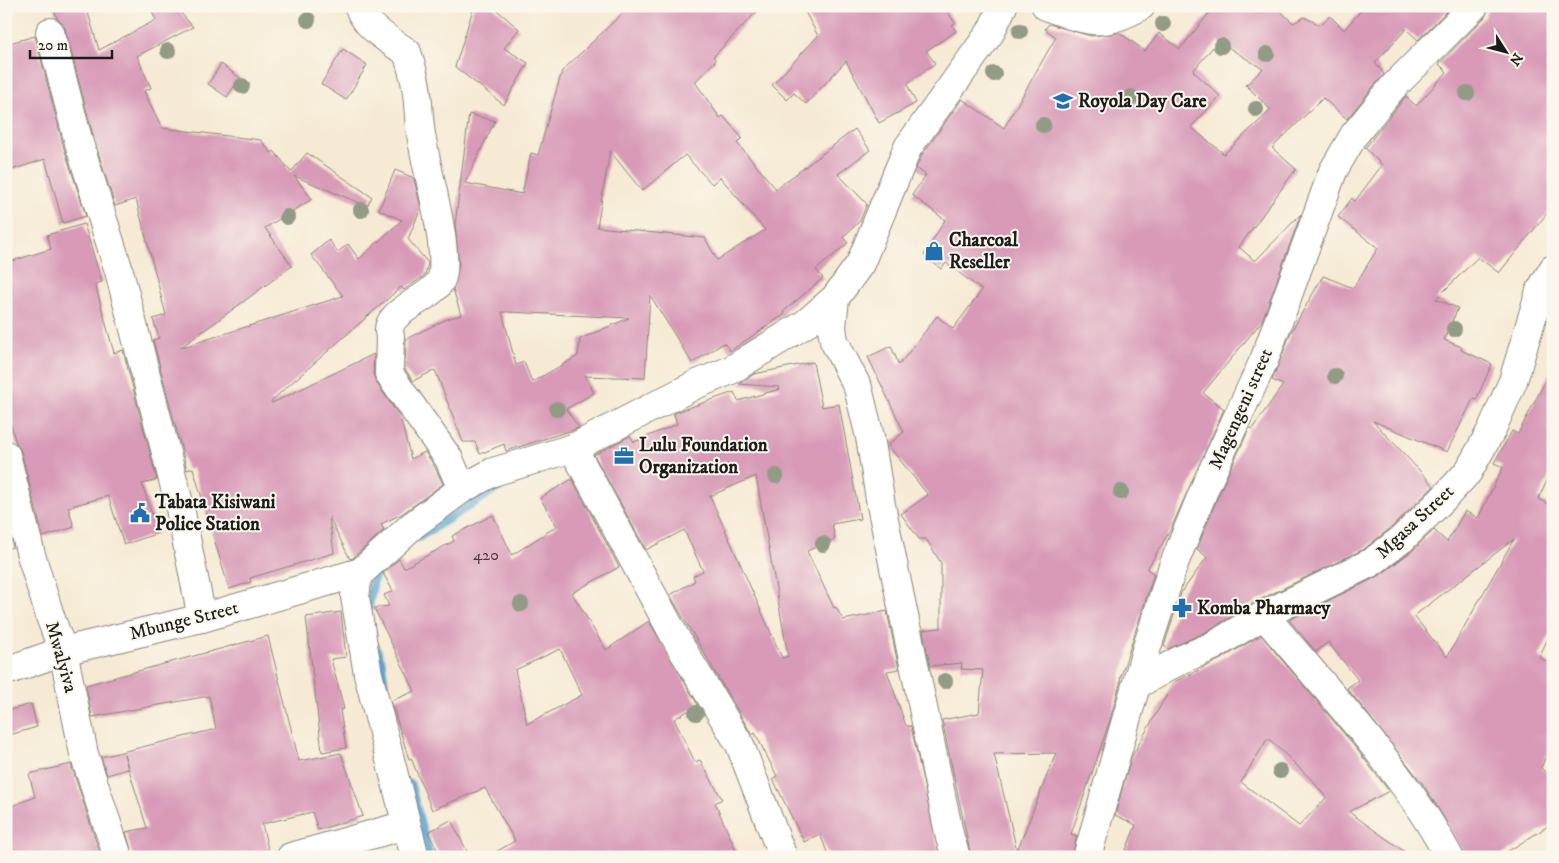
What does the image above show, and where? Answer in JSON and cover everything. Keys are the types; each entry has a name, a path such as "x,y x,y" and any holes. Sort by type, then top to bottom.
{"street":[{"path":"359,6 382,36 407,52 415,82 420,133 438,211 443,256 442,277 436,287 396,316 391,323 388,331 390,336 389,374 449,459 462,489"},
{"path":"415,857 368,674 355,597 357,582 361,572 413,525 462,489 493,472 573,448 695,385 731,370 805,324 835,298 860,264 908,147 990,32 1003,6"},
{"path":"1046,6 1093,22 1120,18 1141,6"},
{"name":"Magengeni street","path":"1087,857 1173,566 1206,485 1268,349 1333,171 1354,135 1393,87 1474,6"},
{"path":"50,32 79,143 119,271 179,503 202,618"},
{"name":"Mgasa Street","path":"1138,684 1180,660 1213,646 1264,615 1372,562 1402,539 1468,472 1491,431 1514,381 1540,291 1553,269"},
{"path":"835,298 832,327 834,341 858,388 870,437 880,505 908,642 950,838 956,857"},
{"path":"573,448 678,644 740,745 783,857"},
{"name":"Mwalyiva","path":"6,455 31,555 51,620 63,651 84,754 118,857"},
{"name":"Mbunge Street","path":"6,671 63,651 202,618 361,572"},
{"path":"1264,615 1385,762 1414,801 1449,857"},
{"path":"290,857 406,825"}],"building":[{"path":"53,6 86,6 99,50 156,20 149,6 175,6 193,27 137,56 151,88 144,91 162,128 261,140 271,153 274,151 291,172 307,153 372,197 367,206 294,176 312,199 265,228 292,266 180,348 343,296 311,255 329,240 338,252 348,244 359,259 402,220 379,210 395,170 414,178 421,208 408,239 428,263 425,275 404,290 401,287 271,401 272,403 374,354 373,374 376,382 400,417 411,459 425,452 435,467 443,484 402,514 381,524 384,530 353,558 350,559 329,517 334,553 250,578 251,582 229,589 193,468 187,470 153,340 159,338 153,319 166,315 136,199 115,206 94,139 65,28 57,18"},
{"path":"474,6 492,6 519,29 504,48 528,63 504,105 455,67"},
{"path":"630,6 762,6 713,57 716,60 695,82 720,118 723,116 742,138 737,143 776,189 855,129 870,150 838,174 867,204 860,221 843,237 848,243 816,270 823,278 783,312 785,314 730,351 724,343 692,363 650,295 645,378 585,376 594,393 566,409 579,428 506,451 504,444 480,454 475,442 463,442 435,370 413,381 405,369 406,339 447,319 461,315 453,289 459,265 455,225 469,114 495,121 465,183 522,194 531,153 538,155 562,71","holes":["610,151 642,191 685,155 712,184 720,177 765,230 717,260 705,238 597,227","502,312 509,312 629,318 580,339 578,356 532,382 524,362 516,365"]},
{"path":"802,6 944,6 955,23 952,25 956,31 926,51 935,63 907,84 916,103 879,123 846,61 806,104 794,93 787,100 772,85 818,36"},
{"path":"1215,6 1275,6 1293,23 1304,17 1320,25 1330,16 1344,30 1365,6 1452,6 1418,40 1406,29 1375,63 1384,74 1347,119 1323,98 1272,148 1296,169 1239,247 1255,261 1301,214 1262,321 1203,393 1224,409 1170,531 1147,569 1154,574 1120,679 1109,723 1071,834 1077,836 1072,857 971,857 942,720 979,713 983,670 961,669 962,663 930,666 923,630 941,628 941,563 926,539 919,539 901,514 928,495 888,445 904,432 868,357 891,346 899,365 937,316 953,329 982,290 946,263 941,269 924,255 945,220 912,195 926,175 916,168 922,155 962,99 1004,128 1056,37 1045,29 1049,24 1091,36 1120,33 1145,51 1159,33 1180,49","holes":["1218,41 1263,69 1246,85 1271,110 1224,154 1191,127 1220,96 1193,71","1056,753 1017,851 994,754"]},
{"path":"1489,6 1553,6 1553,206 1499,273 1478,257 1436,299 1458,308 1444,340 1462,347 1461,350 1492,364 1476,400 1473,399 1447,452 1373,421 1434,486 1392,527 1364,549 1257,601 1206,632 1168,649 1164,646 1181,593 1207,557 1197,549 1220,491 1250,427 1252,429 1283,385 1272,380 1291,332 1323,276 1353,288 1378,248 1338,217 1352,198 1355,201 1382,165 1365,148 1406,96 1416,106 1447,72 1439,64 1485,17"},
{"path":"35,36 64,148 86,216 63,223 45,159 6,172 6,44"},
{"path":"343,49 367,65 346,100 321,84"},
{"path":"221,64 240,78 227,97 208,84"},
{"path":"84,224 102,282 95,284 114,353 123,350 157,480 142,484 158,533 124,545 108,496 68,507 74,527 43,537 21,451 16,443 6,409 6,263 51,249 47,235"},
{"path":"813,362 822,407 839,404 860,519 832,524 835,539 807,551 834,608 836,607 843,620 887,611 899,669 887,671 906,726 911,726 940,857 829,857 820,834 804,842 773,779 777,776 755,733 752,735 670,595 695,581 693,576 703,571 684,530 646,550 594,455 630,436 634,442 677,424 674,414 677,412 734,392 738,401 780,389 779,387 739,384 754,374","holes":["756,476 788,656 782,658 710,496"]},
{"path":"1553,366 1553,469 1538,499 1553,506 1553,628 1539,657 1553,666 1553,739 1541,768 1553,779 1553,823 1499,857 1465,857 1423,784 1347,688 1358,680 1328,642 1316,652 1289,620 1379,576 1412,551 1434,530 1447,542 1465,511 1478,518 1503,467 1494,463 1512,431 1518,434","holes":["1514,539 1447,657 1414,616"]},
{"path":"572,479 619,567 572,593 606,650 649,621 698,705 674,719 695,762 700,760 722,799 715,803 739,857 487,857 515,841 485,788 432,810 411,758 409,759 391,701 415,691 374,608 389,606 384,595 393,591 383,573 399,559 404,568 454,541 452,536 493,515 512,555 557,526 540,498","holes":["560,649 582,695 527,724 515,670"]},
{"path":"6,520 13,547 6,549"},
{"path":"341,612 346,657 331,659 344,709 340,710 346,748 322,752 306,617"},
{"path":"1261,635 1351,742 1389,791 1349,812 1412,857 1123,857 1136,825 1115,815 1131,758 1174,682 1221,659","holes":["1268,738 1314,782 1326,798 1299,826 1241,782"]},
{"path":"268,636 299,761 341,753 363,816 318,830 312,812 262,824 270,857 133,857 126,832 147,828 124,754 128,769 107,775 101,757 216,729 209,696 92,717 86,685"},
{"path":"31,704 37,727 6,736 6,711"},
{"path":"71,764 101,857 6,857 6,808 35,797 29,774"},
{"path":"451,820 470,857 441,857 428,832"}],"waterway":[{"path":"419,537 512,479"},
{"path":"368,609 374,577 379,570"},
{"path":"375,646 381,661 385,689"},
{"path":"410,784 429,857"}],"place":[{"name":"Royola Day Care","path":"1063,101"},
{"name":"Charcoal Reseller","path":"934,251"},
{"name":"Lulu Foundation Organization","path":"624,456"},
{"name":"Tabata Kisiwani Police Station","path":"140,513"},
{"name":"Komba Pharmacy","path":"1182,608"}]}
